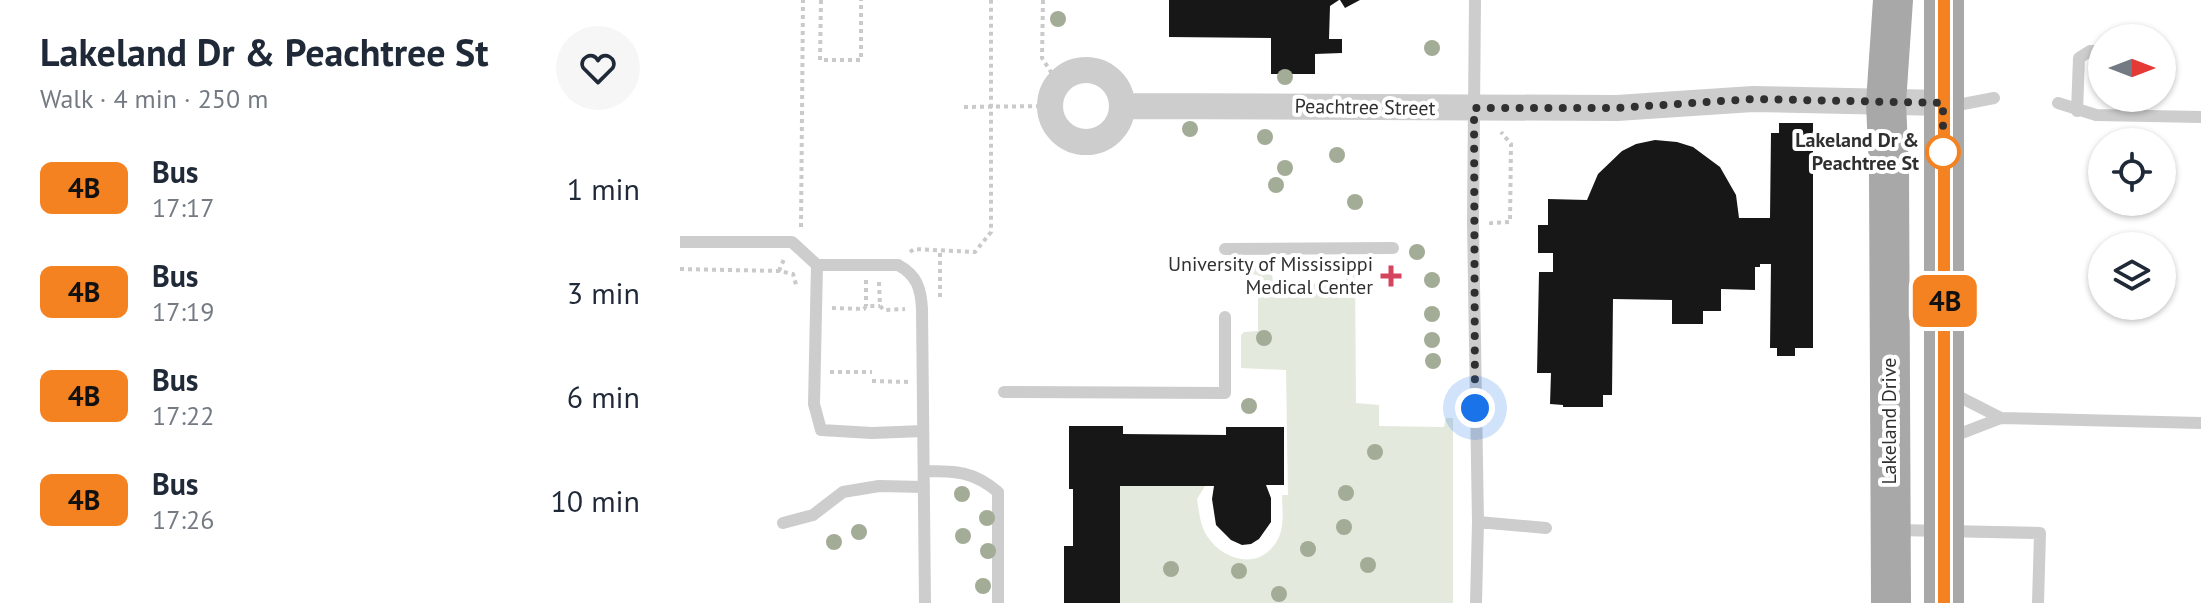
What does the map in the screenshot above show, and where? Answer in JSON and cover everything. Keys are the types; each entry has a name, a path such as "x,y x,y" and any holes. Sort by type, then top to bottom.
{"main road":[{"name":"Lakeland Drive","path":"1891,603 1886,103 1893,0"},
{"path":"1944,0 1944,603"}],"street":[{"path":"1091,69 1103,73 1113,80 1119,91 1122,106 1117,125 1109,134 1088,142 1066,136 1051,118 1054,94 1067,74 1091,69"},
{"name":"Peachtree Street","path":"1122,106 1617,108 1753,99 1943,103"}],"lane":[{"path":"1475,0 1476,603"},
{"path":"2077,111 2079,58 2088,52"},
{"path":"1943,103 1963,104 1994,98"},
{"path":"2058,103 2077,111 2110,116 2201,117"},
{"path":"680,242 792,242 817,265 898,265 917,281 922,309 925,603"},
{"path":"1225,249 1393,248"},
{"path":"817,265 814,404 821,430 872,433 923,431"},
{"path":"1004,392 1225,393 1225,317"},
{"path":"1946,390 2001,418"},
{"path":"1946,439 2001,418 2201,423"},
{"path":"924,471 965,472 983,479 998,492 998,603"},
{"path":"783,523 813,515 843,492 879,486 924,487"},
{"path":"1478,522 1546,528"},
{"path":"1890,530 2040,533 2038,603"}],"path":[{"path":"792,242 801,234 803,0"},
{"path":"821,0 820,60 861,60 861,0"},
{"path":"880,306 879,277 898,265 914,249 975,252 991,232 991,0"},
{"path":"964,107 992,107 1054,94 1042,58 1043,0"},
{"path":"865,265 866,306"},
{"path":"680,269 793,274 797,300"},
{"path":"830,318 830,308 880,306 884,310 922,309"},
{"path":"830,372 872,372"}],"shaded area":[{"path":"1271,263 1273,283 1346,284 1346,264 1355,263 1356,403 1379,405 1379,426 1444,427 1446,418 1453,418 1453,603 1120,603 1120,486 1205,486 1197,499 1203,527 1214,545 1232,557 1253,559 1262,556 1271,549 1282,529 1282,495 1288,495 1286,370 1241,368 1241,335 1258,331 1258,275 1242,273 1241,264"}],"building":[{"path":"1169,0 1339,0 1330,6 1329,39 1342,39 1342,53 1315,54 1315,74 1271,74 1271,38 1169,37"},
{"path":"1340,0 1360,0 1345,8"},
{"path":"1779,123 1813,123 1813,348 1795,348 1795,356 1777,356 1777,348 1770,348 1771,264 1760,264 1760,267 1755,267 1755,290 1721,289 1721,311 1703,311 1703,324 1672,324 1672,300 1613,299 1612,395 1603,395 1603,407 1550,404 1551,373 1537,373 1539,272 1553,272 1553,253 1538,253 1538,225 1548,225 1548,199 1587,200 1598,174 1622,151 1655,140 1693,147 1720,167 1736,195 1739,218 1770,218 1771,133 1779,133"},
{"path":"1069,426 1123,426 1123,434 1226,435 1226,427 1284,427 1284,485 1266,485 1271,498 1271,522 1259,539 1242,545 1231,540 1216,525 1212,499 1214,486 1120,486 1120,603 1064,603 1064,546 1073,546"}],"bus line":[{"name":"4B","path":"1944,0 1944,603"}],"place":[{"name":"Lakeland Dr & Peachtree St","path":"1943,152"},
{"name":"University of Mississippi Medical Center","path":"1391,276"}],"route":[{"path":"1475,408 1474,108 1617,108 1753,99 1943,103 1943,167 1943,152"}]}
